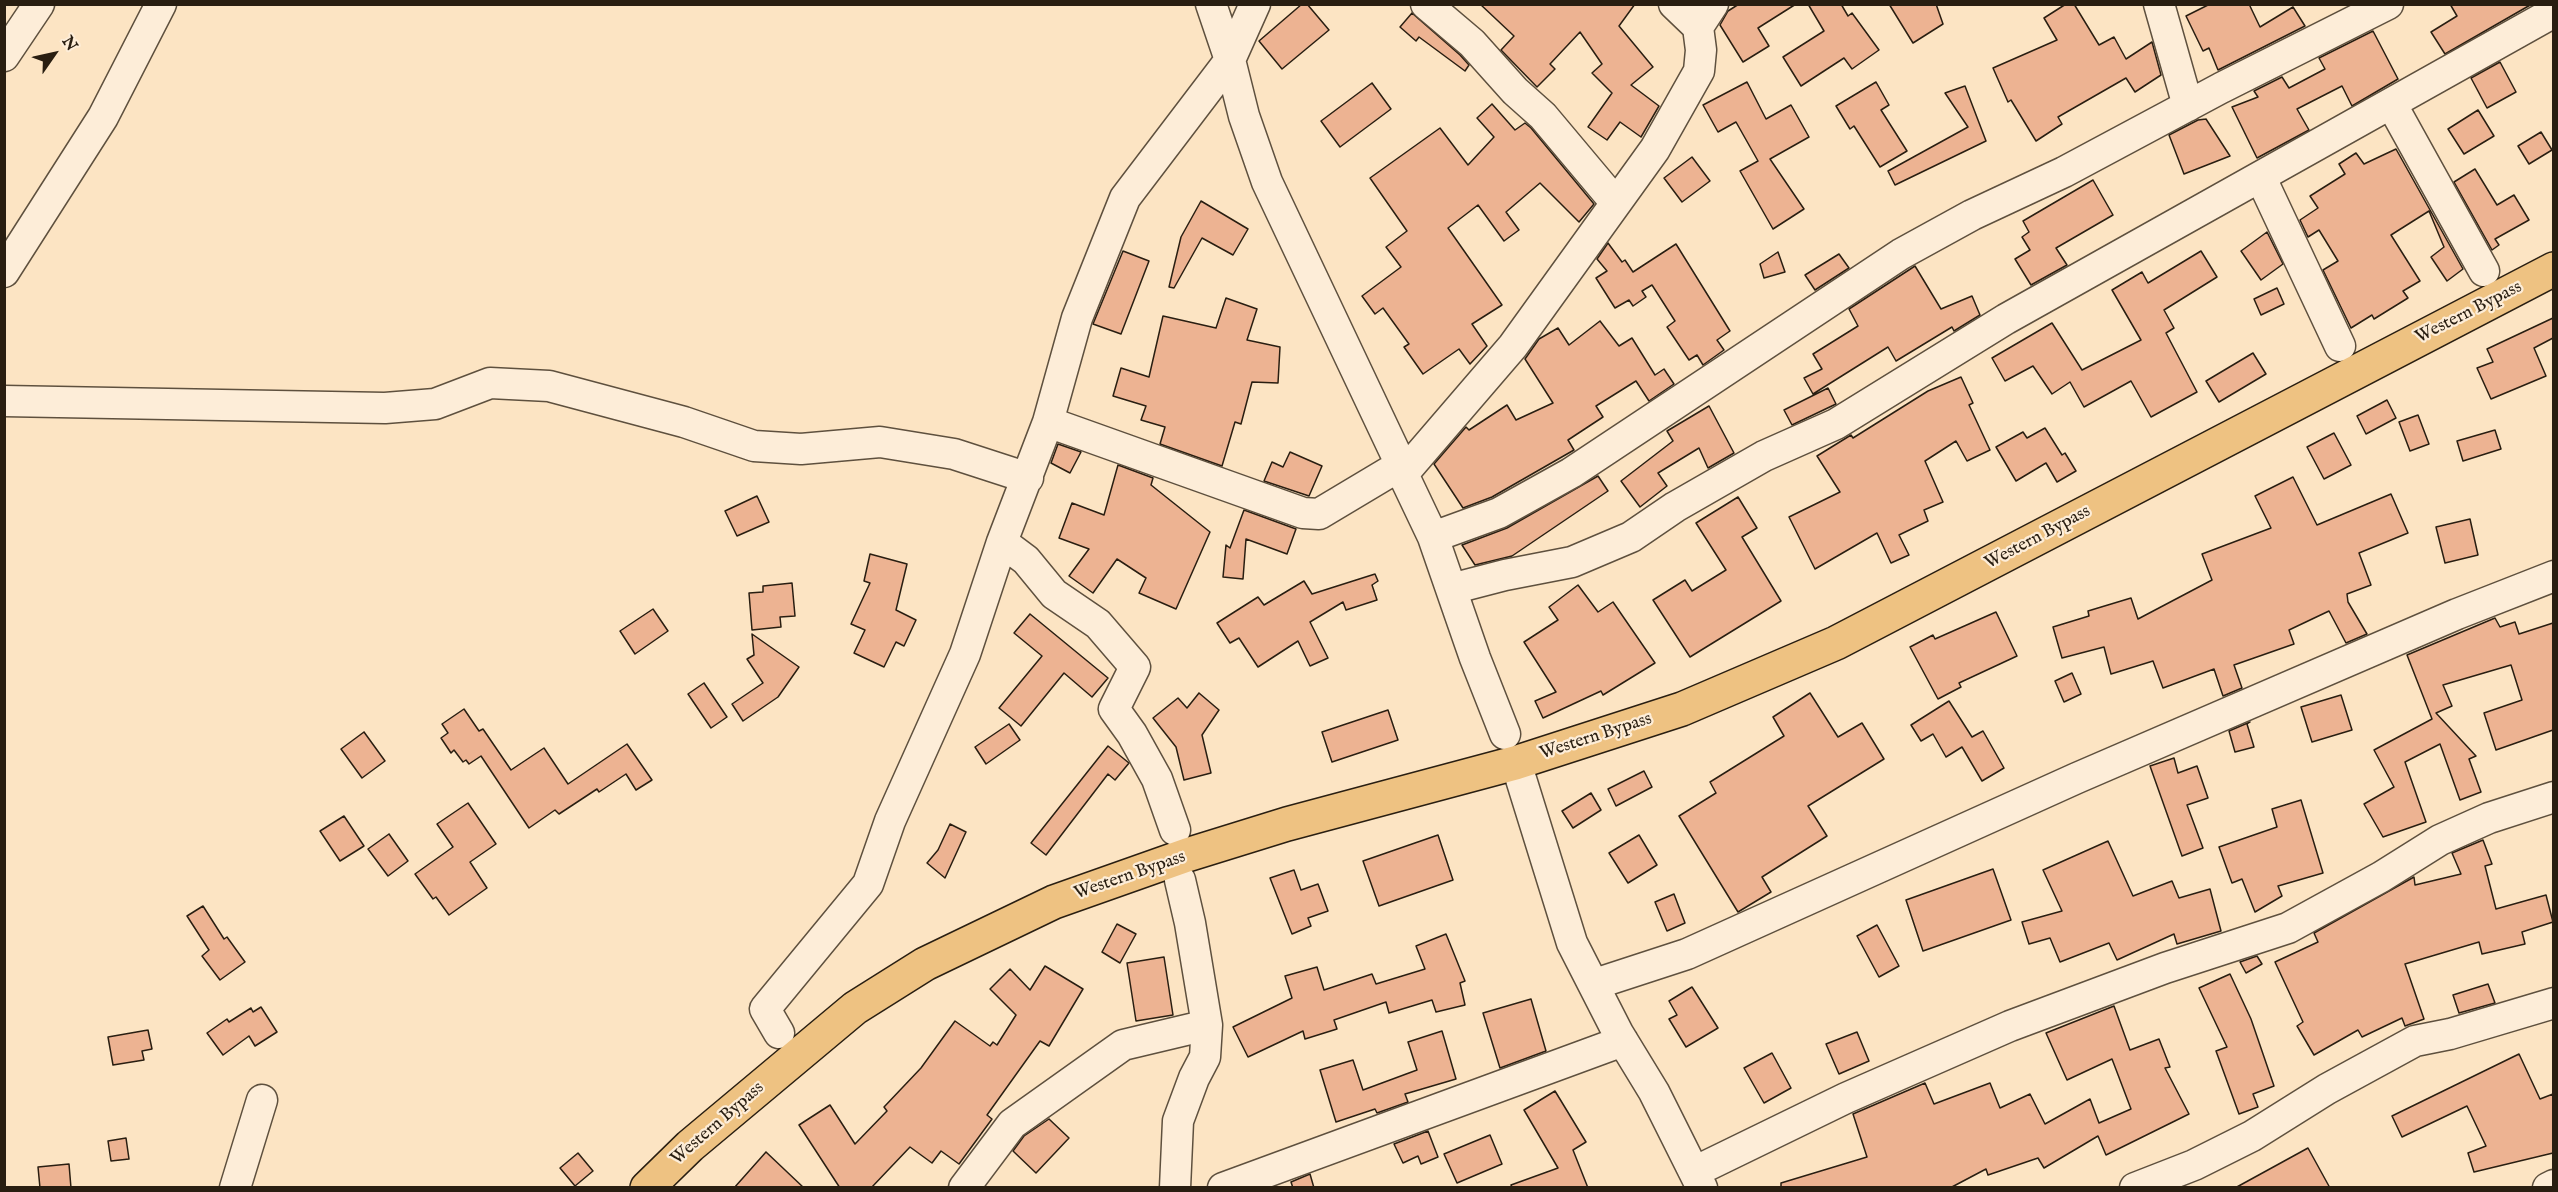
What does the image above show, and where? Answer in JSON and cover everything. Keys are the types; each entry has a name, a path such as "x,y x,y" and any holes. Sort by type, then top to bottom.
{"main road":[{"name":"Western Bypass","path":"647,1188 690,1146 855,1008 935,959 1054,902 1187,855 1287,824 1515,763 1671,713 1814,653 2553,269"}],"street":[{"path":"4,56 39,4"},
{"path":"4,272 103,117 161,4"},
{"path":"1211,4 1230,60 1244,116 1284,224 1319,290 1433,537 1474,658 1505,734"},
{"path":"779,1033 765,1009 868,884 890,821 965,654 1002,542 1048,423 1077,318 1125,198 1230,60 1256,4"},
{"path":"1426,4 1472,43 1515,91 1543,116 1616,203"},
{"path":"1048,423 1303,513 1319,514 1402,469 1513,346 1655,149 1698,71 1706,16 1674,4"},
{"path":"2159,4 2188,106"},
{"path":"1433,537 1499,513 1571,473 1901,254 1972,215 2064,172 2388,4"},
{"path":"1451,589 1505,575 1572,562 1631,537 1675,507 1764,456 1836,424 2006,319 2392,105 2553,12"},
{"path":"2392,105 2484,271"},
{"path":"2261,178 2340,346"},
{"path":"4,401 385,408 435,404 490,383 549,386 684,422 754,446 801,448 880,441 954,454 1028,478"},
{"path":"1002,542 1026,560 1054,594 1098,624 1135,668 1114,709 1132,734 1156,779 1175,830"},
{"path":"1595,984 1687,954 2077,778 2457,614 2553,576"},
{"path":"1521,779 1572,943 1623,1041 1654,1092 1698,1180 1846,1098 2010,1026 2165,968 2288,928 2381,877 2440,840 2489,818 2553,797"},
{"path":"1175,1188 1179,1121 1194,1078 1205,1057 1207,1025 1191,923 1180,880"},
{"path":"2135,1188 2194,1166 2252,1137 2327,1089 2415,1041 2450,1034 2553,1003"},
{"path":"964,1188 1012,1124 1123,1045 1207,1025"},
{"path":"1223,1188 1623,1041"},
{"path":"235,1188 262,1100"},
{"path":"2547,1188 2553,1185"}],"building":[{"path":"1302,4 1307,4 1329,30 1282,69 1259,41"},
{"path":"1480,4 1635,4 1619,26 1653,67 1631,85 1659,106 1641,137 1620,122 1607,140 1588,127 1612,93 1592,73 1602,64 1580,32 1550,64 1555,69 1537,87 1501,50 1514,36"},
{"path":"1739,4 1796,4 1758,28 1769,46 1743,62 1720,25 1728,11"},
{"path":"1808,4 1841,4 1848,16 1852,13 1879,50 1852,69 1844,58 1801,86 1783,57 1824,31"},
{"path":"1889,4 1936,4 1943,24 1913,43"},
{"path":"2066,4 2074,4 2099,45 2114,37 2126,59 2152,42 2161,75 2135,92 2126,78 2058,117 2062,124 2036,141 2011,100 2008,102 1993,68 2057,40 2044,18"},
{"path":"2210,4 2249,4 2260,27 2293,7 2305,26 2218,70 2209,48 2203,51 2186,16"},
{"path":"2450,4 2532,4 2445,54 2431,32 2457,16"},
{"path":"1412,13 1460,55 1469,65 1465,71 1419,37 1416,41 1400,27"},
{"path":"2373,31 2398,79 2352,106 2342,86 2297,109 2309,130 2257,158 2232,107 2258,97 2254,91 2282,77 2289,88 2325,69 2319,58"},
{"path":"2500,62 2516,92 2487,108 2471,78"},
{"path":"1747,82 1766,119 1791,105 1809,137 1770,159 1804,209 1773,229 1740,171 1758,161 1736,122 1718,132 1703,105"},
{"path":"1876,82 1889,105 1881,110 1907,151 1880,167 1854,126 1850,129 1836,106"},
{"path":"1372,83 1391,109 1340,147 1321,121"},
{"path":"1965,86 1986,141 1895,185 1888,171 1968,127 1945,93"},
{"path":"1492,104 1515,130 1525,123 1531,128 1594,204 1579,222 1540,183 1506,212 1519,230 1504,241 1478,205 1448,228 1502,305 1472,324 1487,346 1470,364 1459,349 1423,374 1404,347 1409,344 1383,308 1375,314 1362,296 1401,267 1386,247 1407,231 1370,178 1440,128 1468,165 1494,137 1477,118"},
{"path":"2478,110 2494,136 2464,154 2448,129"},
{"path":"2206,119 2230,156 2184,174 2169,135 2198,120"},
{"path":"2541,132 2552,150 2529,164 2518,146"},
{"path":"2396,149 2463,269 2447,281 2431,257 2444,247 2429,211 2391,235 2420,281 2403,291 2408,298 2374,319 2372,315 2351,328 2323,270 2338,261 2319,230 2308,237 2300,220 2318,208 2310,196 2345,174 2339,164 2356,153 2364,164"},
{"path":"1692,157 1710,181 1682,202 1664,178"},
{"path":"2475,169 2497,205 2514,195 2529,220 2495,239 2499,245 2492,250 2454,182"},
{"path":"2093,180 2113,215 2056,248 2067,265 2031,285 2015,259 2030,250 2022,237 2029,232 2023,221"},
{"path":"1201,201 1248,229 1233,255 1202,238 1174,288 1169,287 1181,237"},
{"path":"2267,232 2283,264 2261,280 2241,251"},
{"path":"1608,243 1622,262 1625,260 1633,272 1676,244 1730,331 1717,340 1724,350 1703,365 1697,355 1689,360 1667,327 1675,321 1652,285 1642,291 1646,297 1633,306 1629,300 1615,308 1596,278 1607,271 1597,259"},
{"path":"1123,251 1149,261 1121,334 1093,324"},
{"path":"2201,251 2217,277 2164,310 2174,328 2166,333 2197,392 2151,417 2131,381 2084,407 2070,382 2052,394 2033,366 2005,381 1992,358 2052,323 2082,370 2141,340 2112,290 2142,272 2148,283"},
{"path":"1778,252 1785,272 1764,278 1760,264"},
{"path":"1839,254 1849,268 1815,290 1805,275"},
{"path":"1915,266 1941,309 1972,296 1980,315 1954,331 1952,327 1896,361 1888,347 1813,394 1804,378 1822,369 1813,354 1858,326 1849,309"},
{"path":"2277,288 2284,304 2261,315 2254,299"},
{"path":"1226,298 1257,309 1247,340 1280,347 1278,383 1252,382 1241,424 1235,422 1222,466 1160,444 1165,427 1141,420 1146,406 1113,396 1121,368 1149,377 1163,316 1216,328"},
{"path":"2553,318 2553,338 2534,348 2546,376 2491,399 2477,368 2493,362 2487,349"},
{"path":"1600,321 1619,346 1632,338 1655,375 1664,369 1674,384 1649,401 1636,381 1596,406 1603,417 1568,440 1574,450 1492,497 1463,508 1434,464 1466,427 1469,430 1507,405 1516,420 1553,403 1525,359 1539,339 1558,328 1569,345"},
{"path":"2253,353 2266,374 2219,402 2206,381"},
{"path":"1961,377 1973,403 1969,405 1990,450 1967,461 1956,441 1925,461 1943,502 1924,510 1928,521 1899,535 1909,555 1891,563 1877,533 1815,569 1789,517 1840,492 1817,456 1851,435 1853,438 1928,391"},
{"path":"1828,388 1836,404 1792,425 1784,410"},
{"path":"2387,400 2396,418 2366,434 2357,416"},
{"path":"1709,406 1734,453 1708,468 1699,448 1658,473 1667,486 1640,507 1621,481 1673,441 1667,431"},
{"path":"2418,415 2429,444 2410,451 2399,422"},
{"path":"2045,428 2062,455 2065,453 2076,471 2057,482 2046,463 2016,481 1996,447 2023,432 2027,438"},
{"path":"2495,430 2501,449 2463,461 2457,441"},
{"path":"2334,433 2351,465 2324,479 2307,447"},
{"path":"1058,444 1081,452 1070,473 1051,463"},
{"path":"1290,452 1322,466 1309,496 1264,481 1272,462 1283,467"},
{"path":"1118,465 1153,478 1151,485 1210,532 1176,609 1139,593 1146,578 1117,559 1093,593 1069,576 1089,549 1059,538 1072,503 1104,515"},
{"path":"1598,476 1608,491 1512,556 1475,565 1462,545 1507,528"},
{"path":"2293,477 2317,525 2391,494 2408,533 2359,553 2371,585 2347,594 2348,602 2367,634 2346,643 2329,611 2289,630 2294,644 2234,665 2242,688 2223,696 2214,669 2163,688 2153,661 2111,674 2104,647 2062,658 2053,627 2089,616 2088,611 2131,598 2138,619 2212,580 2202,554 2271,528 2255,496"},
{"path":"757,496 769,522 737,536 725,511"},
{"path":"1738,497 1757,528 1742,537 1781,601 1690,657 1653,600 1685,580 1692,591 1726,570 1696,523"},
{"path":"1244,510 1296,529 1287,554 1246,539 1243,579 1223,577 1226,545 1230,548"},
{"path":"2470,519 2478,555 2445,563 2436,527"},
{"path":"870,554 907,564 896,610 916,620 904,646 896,642 884,667 854,653 865,630 851,624 870,583 864,581"},
{"path":"1375,574 1378,581 1372,585 1377,600 1346,610 1343,602 1310,622 1328,658 1310,666 1298,641 1258,667 1239,638 1230,643 1217,623 1258,597 1264,605 1304,581 1312,594"},
{"path":"792,583 795,616 780,617 781,627 752,630 749,593 763,592 763,586"},
{"path":"1578,585 1598,612 1613,602 1655,663 1603,695 1601,691 1543,718 1535,701 1556,692 1524,642 1558,620 1549,607"},
{"path":"653,609 668,631 635,654 620,631"},
{"path":"1996,612 2017,656 1959,683 1961,687 1938,699 1910,647 1933,635 1935,639"},
{"path":"1030,614 1108,678 1092,697 1064,673 1021,726 999,708 1042,656 1014,633"},
{"path":"2495,618 2500,627 2515,622 2519,634 2553,623 2553,730 2496,750 2484,713 2522,700 2511,665 2443,685 2452,706 2436,713 2476,756 2469,759 2481,792 2460,800 2440,744 2405,762 2426,822 2383,837 2364,804 2394,787 2374,750 2432,719 2407,655"},
{"path":"752,634 799,667 778,697 743,721 732,704 763,683 747,659 754,655"},
{"path":"2072,673 2081,694 2064,702 2055,681"},
{"path":"704,683 727,717 711,728 688,694"},
{"path":"1199,693 1219,710 1202,735 1211,773 1184,780 1176,747 1153,718 1178,698 1187,708"},
{"path":"1810,693 1838,737 1862,723 1884,759 1808,806 1827,836 1762,877 1771,892 1738,912 1679,816 1716,793 1710,782 1784,736 1773,717"},
{"path":"2341,695 2352,730 2312,742 2301,707"},
{"path":"1949,701 1972,737 1983,731 2004,768 1982,781 1962,747 1946,757 1933,734 1921,741 1911,725"},
{"path":"464,709 479,731 483,729 511,770 544,748 568,784 627,744 652,780 636,790 626,774 599,792 597,789 559,814 555,810 529,828 481,756 469,764 466,760 463,762 454,750 451,753 441,738 448,733 442,724"},
{"path":"1388,710 1398,740 1332,762 1322,732"},
{"path":"2250,722 2247,724 2254,747 2235,752 2229,731"},
{"path":"1009,724 1020,740 986,764 975,747"},
{"path":"364,732 385,761 362,778 341,749"},
{"path":"1108,746 1129,763 1115,780 1108,774 1046,855 1031,843"},
{"path":"2174,758 2178,773 2197,766 2208,798 2187,805 2203,848 2182,856 2150,766"},
{"path":"1644,771 1652,787 1616,806 1608,789"},
{"path":"1591,793 1601,810 1573,828 1562,811"},
{"path":"2301,800 2323,873 2278,886 2282,896 2255,912 2242,879 2232,883 2219,847 2277,827 2272,809"},
{"path":"468,803 496,844 470,862 487,888 449,915 436,897 433,899 415,874 453,847 437,824"},
{"path":"344,816 364,846 340,861 320,831"},
{"path":"950,824 966,832 945,878 927,863 938,850"},
{"path":"389,834 408,861 388,876 368,849"},
{"path":"1438,835 1453,880 1379,906 1363,861"},
{"path":"1639,835 1657,865 1628,883 1609,853"},
{"path":"2483,840 2492,864 2485,866 2496,909 2546,895 2553,922 2522,932 2525,944 2482,954 2479,942 2405,964 2424,1019 2405,1026 2402,1018 2362,1037 2358,1030 2314,1055 2297,1026 2303,1022 2275,962 2318,942 2314,933 2414,877 2415,885 2461,874 2452,853"},
{"path":"2108,841 2133,896 2172,881 2179,898 2210,889 2221,931 2177,944 2174,934 2117,960 2109,943 2060,962 2050,938 2029,944 2022,922 2062,911 2043,870"},
{"path":"1993,869 2011,920 1923,951 1906,900"},
{"path":"1294,870 1301,890 1318,884 1328,911 1308,918 1311,926 1292,934 1270,878"},
{"path":"1674,894 1685,923 1667,931 1655,902"},
{"path":"203,906 224,939 227,937 245,962 220,980 202,956 209,950 187,916"},
{"path":"1117,924 1136,934 1120,963 1102,952"},
{"path":"1877,925 1899,966 1879,977 1857,936"},
{"path":"1446,934 1465,981 1460,983 1465,1005 1436,1012 1432,1000 1389,1013 1386,1002 1334,1020 1337,1029 1305,1039 1303,1031 1248,1057 1233,1027 1292,998 1285,976 1317,967 1324,990 1372,974 1376,984 1425,969 1416,946"},
{"path":"2257,956 2262,964 2246,973 2240,962"},
{"path":"1164,957 1173,1015 1136,1021 1127,963"},
{"path":"1045,966 1083,989 1049,1046 1040,1041 987,1115 992,1119 959,1164 941,1151 932,1163 910,1147 871,1188 840,1188 799,1125 830,1105 855,1144 887,1111 884,1107 921,1068 955,1021 990,1046 993,1042 997,1045 1016,1015 990,989 1010,969 1030,990"},
{"path":"2230,974 2251,1019 2274,1086 2253,1094 2258,1107 2239,1114 2216,1051 2227,1047 2199,988"},
{"path":"2488,984 2495,1003 2459,1013 2453,995"},
{"path":"1692,987 1718,1028 1686,1047 1669,1019 1677,1015 1669,1001"},
{"path":"1531,999 1546,1051 1500,1068 1483,1013"},
{"path":"2114,1006 2130,1050 2159,1039 2170,1067 2165,1068 2189,1114 2106,1155 2098,1136 2044,1168 2038,1158 1988,1175 1986,1169 1950,1188 1781,1188 1781,1183 1867,1157 1853,1114 1925,1083 1934,1104 1990,1083 2000,1108 2030,1094 2045,1124 2090,1099 2099,1123 2131,1109 2112,1059 2067,1080 2046,1033"},
{"path":"261,1007 277,1032 255,1046 249,1036 223,1055 207,1033 227,1019 229,1022 251,1008 253,1012"},
{"path":"148,1030 152,1049 142,1051 144,1060 113,1065 108,1037"},
{"path":"1442,1031 1456,1079 1405,1094 1408,1102 1377,1113 1375,1109 1336,1122 1320,1070 1353,1060 1363,1090 1417,1070 1408,1042"},
{"path":"1857,1032 1869,1061 1839,1074 1826,1044"},
{"path":"1772,1053 1791,1088 1764,1103 1744,1068"},
{"path":"2519,1054 2540,1099 2553,1094 2553,1153 2474,1172 2468,1153 2486,1146 2467,1106 2402,1137 2392,1116"},
{"path":"1555,1091 1586,1142 1573,1150 1588,1188 1512,1188 1511,1185 1558,1168 1524,1110"},
{"path":"1049,1119 1069,1138 1036,1173 1013,1151 1024,1136"},
{"path":"1428,1131 1438,1157 1421,1164 1418,1156 1403,1163 1394,1144"},
{"path":"1490,1135 1502,1164 1457,1183 1444,1154"},
{"path":"126,1138 129,1159 111,1161 108,1141"},
{"path":"2308,1148 2330,1188 2235,1188"},
{"path":"766,1152 804,1188 734,1188"},
{"path":"578,1153 593,1171 575,1186 560,1168"},
{"path":"69,1164 71,1188 40,1188 38,1167"},
{"path":"1310,1174 1314,1188 1293,1188 1291,1182"}]}
